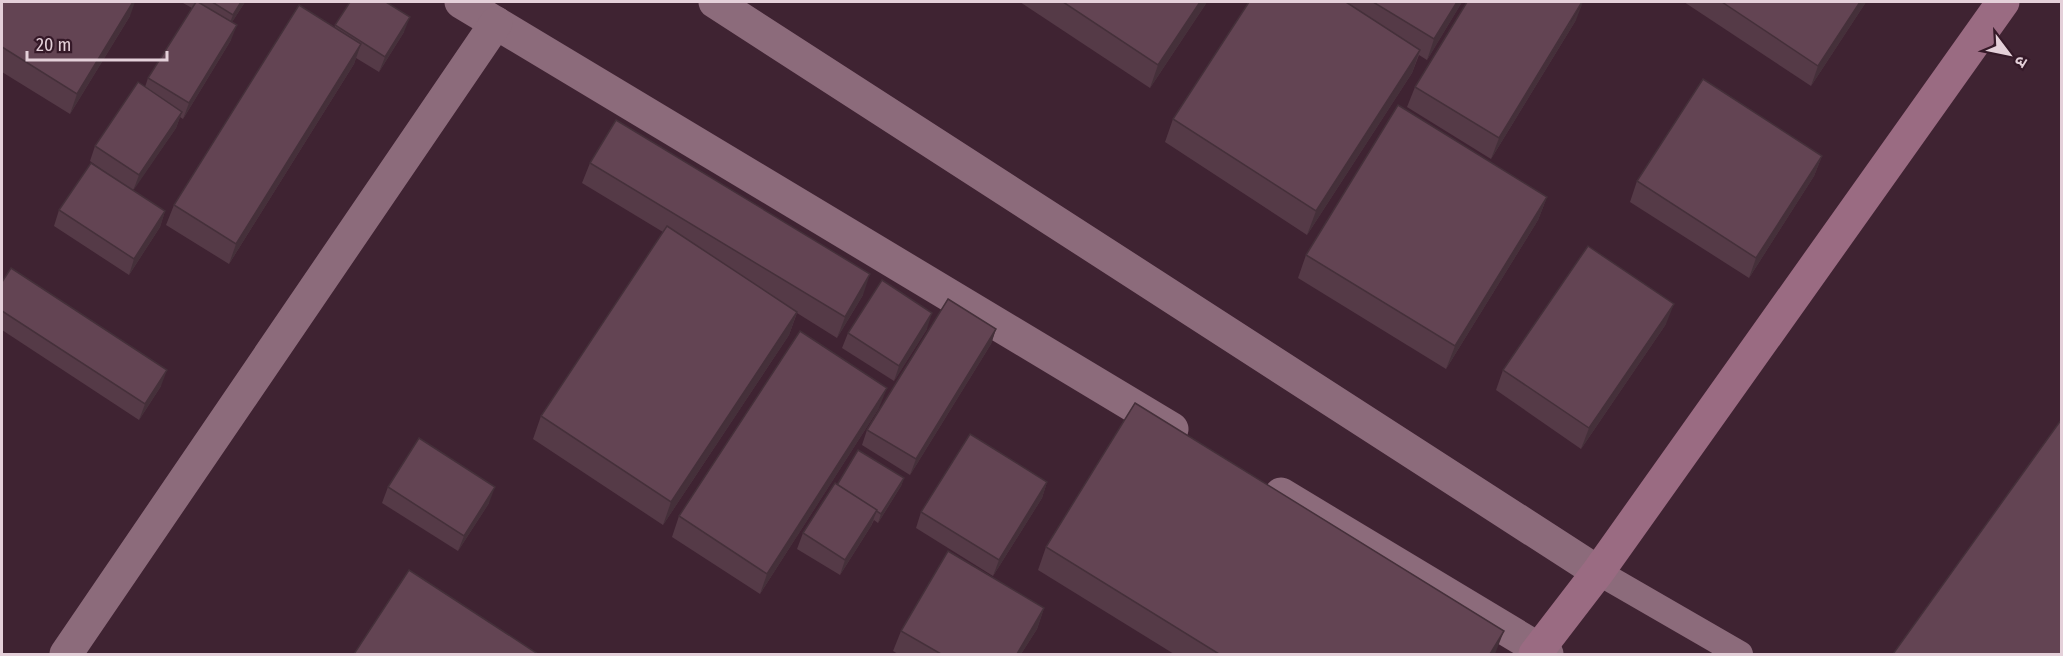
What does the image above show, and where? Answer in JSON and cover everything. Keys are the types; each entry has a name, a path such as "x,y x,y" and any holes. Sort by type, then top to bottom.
{"street":[{"path":"462,2 1202,446"},
{"path":"716,2 1598,572"},
{"path":"1253,477 1541,653 2003,2"},
{"path":"66,654 496,23"}],"lane":[{"path":"1598,572 1740,654"}],"building":[{"path":"2,2 133,2 77,94 2,47"},
{"path":"196,2 237,25 189,103 148,78"},
{"path":"212,2 241,2 233,15"},
{"path":"350,2 386,2 410,17 385,57 335,25"},
{"path":"1063,2 1200,2 1158,65"},
{"path":"1249,2 1346,2 1420,50 1316,211 1173,119"},
{"path":"1373,2 1457,2 1434,39"},
{"path":"1467,2 1582,2 1499,138 1415,87"},
{"path":"1722,2 1860,2 1818,66"},
{"path":"299,5 361,44 236,244 174,205"},
{"path":"1703,79 1822,156 1756,258 1637,181"},
{"path":"138,82 182,112 139,175 95,146"},
{"path":"1398,105 1547,197 1455,346 1306,255"},
{"path":"616,120 870,274 845,317 590,163"},
{"path":"91,163 165,211 134,259 59,210"},
{"path":"667,226 797,312 671,502 541,416"},
{"path":"1588,246 1674,304 1589,428 1503,370"},
{"path":"11,268 167,370 145,404 2,311 2,282"},
{"path":"882,280 932,313 899,366 848,333"},
{"path":"948,299 996,329 916,459 867,430"},
{"path":"800,331 887,388 767,574 679,516"},
{"path":"1135,403 1504,631 1490,654 1219,654 1046,547"},
{"path":"2061,420 2061,654 1893,654"},
{"path":"970,434 1047,482 999,560 921,512"},
{"path":"419,438 495,487 464,536 388,487"},
{"path":"858,450 904,478 881,514 837,485"},
{"path":"835,483 877,510 845,560 803,533"},
{"path":"948,551 1044,608 1017,654 941,654 901,631"},
{"path":"409,570 538,654 354,654"}]}
